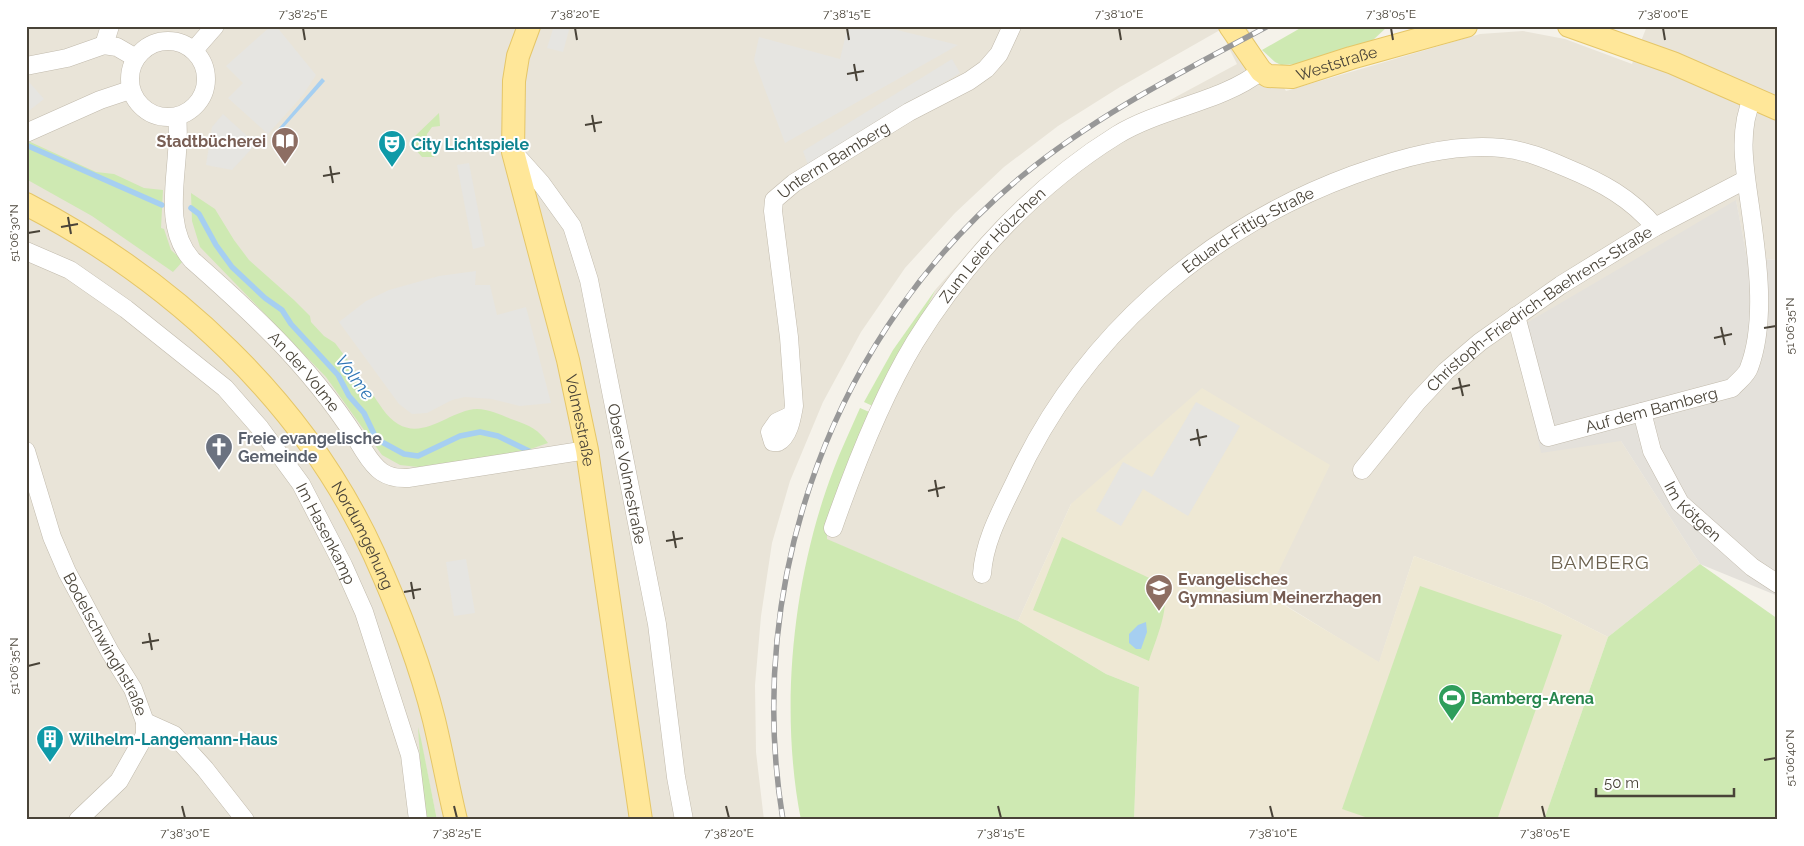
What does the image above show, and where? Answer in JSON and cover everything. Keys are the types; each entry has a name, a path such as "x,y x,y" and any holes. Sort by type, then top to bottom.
{"main road":[{"name":"Volmestraße","path":"528,26 518,56 514,81 511,134 513,152 568,360 587,450 641,820"},
{"path":"1230,26 1261,71"},
{"name":"Weststraße","path":"1261,71 1268,76 1292,77 1414,33 1466,26"},
{"path":"1570,26 1672,63 1778,109"},
{"name":"Nordumgehung","path":"26,204 60,222 107,252 158,289 246,366 287,415 329,473 373,552 398,611 434,718 456,820"}],"street":[{"path":"104,45 110,26"},
{"path":"194,50 216,26"},
{"name":"Unterm Bamberg","path":"792,415 793,377 773,211 774,200 794,182 909,112 969,81 986,69 999,54 1012,26"},
{"path":"160,42 186,45 194,50 204,64 206,86 197,105 187,113 177,116 159,117 149,113 134,100 130,90 130,73 136,58 146,48 160,42"},
{"path":"26,66 67,58 104,45 117,47 136,58"},
{"name":"Zum Leier Hölzchen","path":"833,528 859,454 915,343 940,304 990,244 1052,182 1095,149 1132,126 1237,87 1261,71"},
{"path":"26,133 100,100 130,90"},
{"name":"Auf dem Bamberg","path":"1516,316 1548,437 1732,388 1749,370 1757,328 1759,276 1745,180 1744,128 1753,97"},
{"name":"An der Volme","path":"177,116 179,133 175,191 176,228 182,247 192,260 272,332 303,365 340,414 373,466 391,478 408,478 587,450"},
{"name":"Eduard-Fittig-Straße","path":"982,574 985,550 1026,457 1050,418 1105,342 1166,284 1209,249 1253,220 1294,198 1373,167 1429,152 1474,147 1504,148 1536,155 1585,175 1622,195 1640,209 1655,227"},
{"name":"Obere Volmestraße","path":"513,152 541,183 572,226 589,280 657,624 676,777 684,820"},
{"name":"Christoph-Friedrich-Baehrens-Straße","path":"1362,470 1417,402 1446,371 1480,342 1516,316 1655,227 1745,180"},
{"name":"Im Hasenkamp","path":"26,251 70,270 102,292 225,388 260,428 301,484 344,565 364,612 410,755 418,820"},
{"name":"Im Kötgen","path":"1642,412 1652,451 1680,503 1752,566 1778,584"},
{"name":"Bodelschwinghstraße","path":"26,450 52,537 67,572 110,652 133,689 145,722 145,735 119,781 78,820"},
{"path":"145,722 174,735 205,769 245,820"}],"shaded area":[{"path":"26,26 1246,26 1286,91 1480,34 1523,31 1565,39 1632,64 1647,26 1778,26 1778,260 1747,258 1736,201 1621,441 1700,564 1608,637 1541,603 1414,556 1379,663 1267,594 1329,465 1071,504 1018,621 826,539 827,532 877,408 936,289 981,238 1026,195 1133,120 1237,64 1220,30 1120,87 1058,126 1004,167 955,213 905,268 861,332 823,402 790,481 772,543 761,616 755,685 756,752 764,820 437,820 419,732 424,820 26,820"},
{"path":"271,26 276,26 316,75 303,95 268,134 228,98 243,83 226,66"},
{"path":"554,26 570,26 563,52 547,48"},
{"path":"848,26 881,26 958,45 785,143 754,60 759,37 840,59"},
{"path":"952,59 960,73 808,165 803,151"},
{"path":"29,82 44,99 26,113 26,85"},
{"path":"223,114 256,144 232,170 206,165 212,127"},
{"path":"469,163 485,246 473,249 457,165"},
{"path":"1736,200 1747,258 1778,260 1778,596 1700,564 1621,441 1541,453 1513,331"},
{"path":"476,271 475,285 490,285 497,315 526,307 551,403 520,406 492,399 465,397 452,400 427,413 412,414 399,404 339,322 366,301 389,290 439,276"},
{"name":"Evangelisches Gymnasium Meinerzhagen","path":"1202,388 1330,465 1267,595 1379,662 1414,556 1541,603 1608,637 1544,820 1134,820 1139,687 1106,674 1018,621 1071,504"},
{"path":"1196,402 1240,426 1188,516 1143,489 1121,526 1096,511 1123,462 1152,477"},
{"path":"466,559 475,613 454,616 446,562"}],"green space":[{"path":"1304,26 1388,26 1371,42 1301,64 1281,65 1262,50"},
{"path":"439,113 440,126 432,127 427,134 426,144 433,152 434,157 422,157 415,149 414,137"},
{"path":"26,140 96,172 114,174 144,188 163,190 161,228 164,229 171,250 183,261 173,272 92,216 26,179"},
{"path":"191,193 215,209 249,260 310,316 311,322 324,336 335,343 390,418 398,424 418,429 428,427 457,414 482,409 529,426 537,431 548,443 522,452 418,467 400,465 382,455 326,377 200,247 192,221"},
{"path":"936,289 877,408 864,402 893,350"},
{"path":"860,408 874,414 827,532 827,539 1018,621 1106,674 1139,687 1134,820 801,820 794,777 791,733 791,688 799,598 819,512 836,463"},
{"path":"1062,537 1160,583 1164,591 1164,610 1149,661 1033,610"},
{"path":"1700,564 1778,619 1778,820 1544,820 1608,637"},
{"name":"Bamberg-Arena","path":"1420,586 1562,635 1497,820 1374,820 1342,809"},
{"path":"418,727 421,739 437,820 424,820"}],"water":[{"path":"322,78 325,81 275,137 273,135"},
{"path":"1146,622 1147,632 1141,649 1136,649 1129,643 1129,634 1138,625"}],"waterway":[{"name":"Volme","path":"26,145 162,205"},
{"name":"Volme","path":"191,208 199,214 216,245 232,267 265,298 282,310 291,324 338,375 349,396 364,413 375,436 382,442 404,454 418,456 460,436 480,432 498,436 533,453"}],"railway":[{"path":"783,820 774,730 777,640 791,552 817,466 853,385 900,308 956,238 1022,176 1050,154 1141,95 1268,26"}],"place":[{"name":"Stadtbücherei","path":"285,165"},
{"name":"City Lichtspiele","path":"392,168"},
{"name":"Freie evangelische Gemeinde","path":"219,471"},
{"name":"Evangelisches Gymnasium Meinerzhagen","path":"1159,612"},
{"name":"Bamberg-Arena","path":"1452,722"},
{"name":"Wilhelm-Langemann-Haus","path":"50,763"}],"district":[{"name":"BAMBERG","path":"1600,562"}]}
